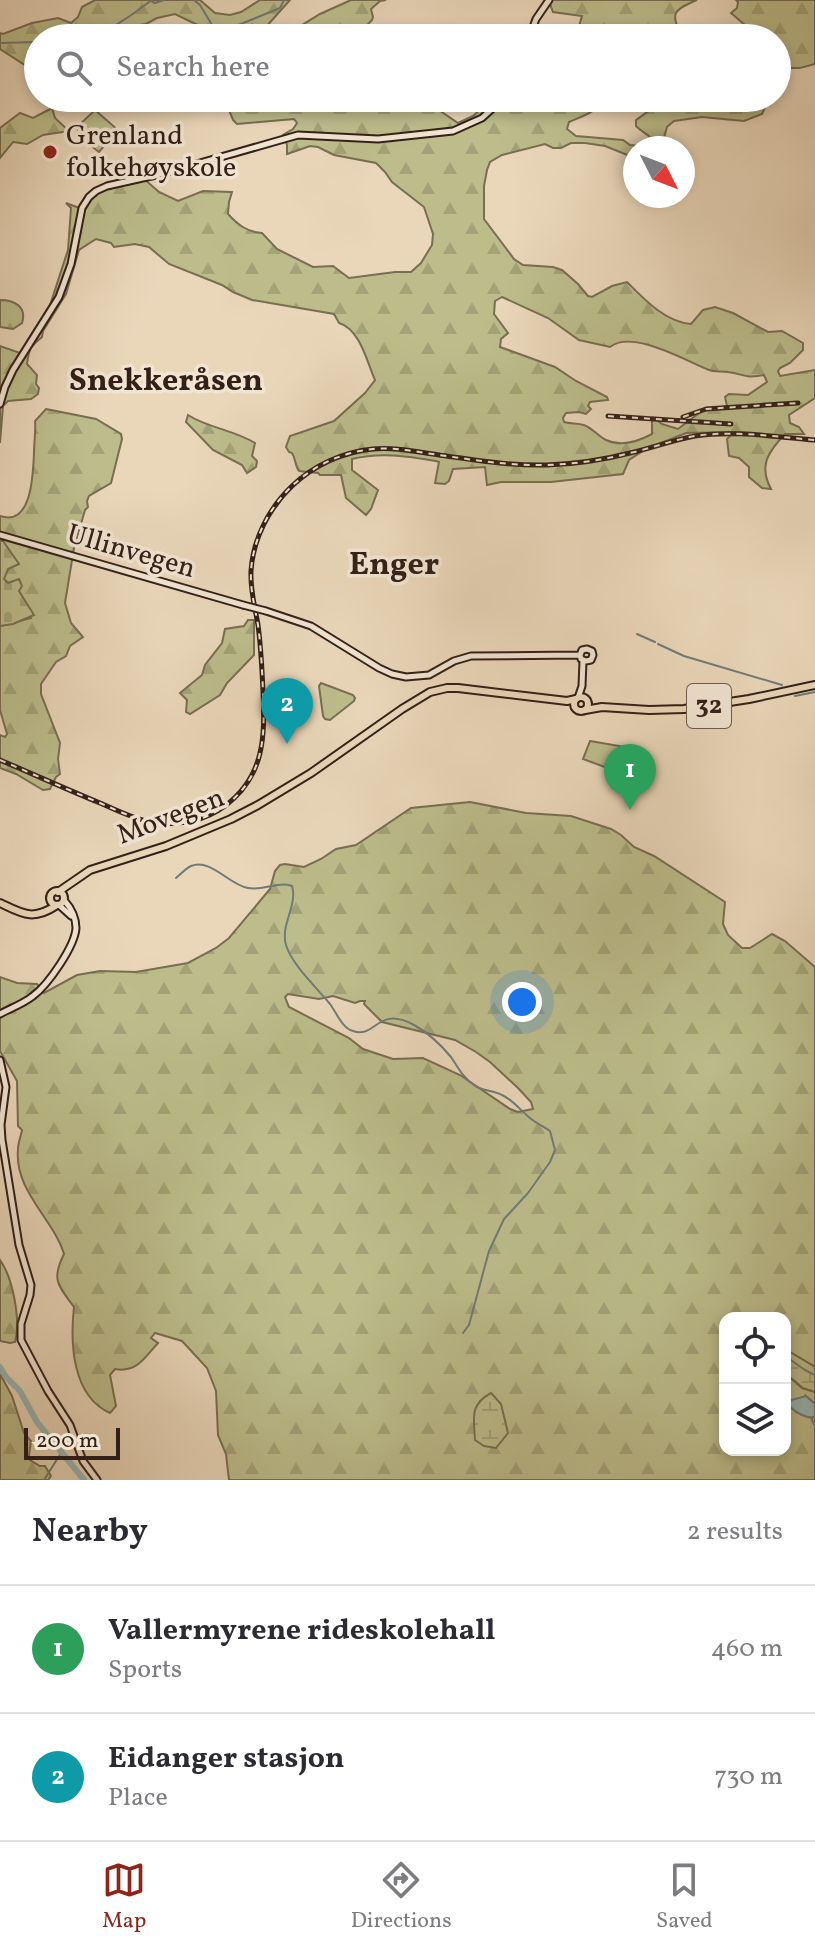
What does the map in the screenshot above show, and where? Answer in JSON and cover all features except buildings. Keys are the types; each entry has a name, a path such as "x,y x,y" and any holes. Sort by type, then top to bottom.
{"main road":[{"path":"534,24 549,0"},
{"path":"0,404 9,377 59,297 71,264 82,208 96,191 298,135 370,139 449,132 489,112"},
{"name":"Ullinvegen","path":"0,534 311,626 379,668 406,677 429,675 454,661 471,656 584,659 586,671 581,699"},
{"name":"32","path":"450,690 565,704 580,711 602,707 684,709 815,685"},
{"name":"32","path":"450,690 567,701 581,699 602,707"},
{"name":"Movegen","path":"58,892 90,870 231,819 326,764 393,716 450,690"},
{"path":"575,708 574,704 581,699 587,705 585,710"},
{"path":"1,903 20,913 40,914 61,902 81,875"},
{"path":"0,1014 31,998 47,982 71,944 75,920 61,902 61,893 58,892"},
{"name":"32","path":"33,914 58,892"},
{"path":"51,899 53,904 61,902"},
{"path":"0,1060 6,1087 1,1121 2,1140 19,1245 31,1285 20,1336 45,1386 70,1425 85,1465 97,1480"}],"green space":[{"path":"95,0 200,0 215,13 230,15 260,0 290,0 269,24 196,24 175,14 146,24 29,24 58,18 71,23 82,7"},
{"path":"351,0 386,0 371,9 373,17 368,24 304,24"},
{"path":"552,0 697,0 678,11 676,24 580,24 582,16 553,12"},
{"path":"736,0 815,0 815,64 791,68 791,24 744,24 731,13 738,2"},
{"path":"24,26 24,64 0,49 0,33"},
{"path":"44,112 53,112 55,118 69,131 43,135 27,144 13,142 0,158 0,128 20,113 33,118"},
{"path":"93,112 97,112 118,130 99,152 82,139 85,136 76,128"},
{"path":"230,112 442,112 458,123 477,112 591,112 569,122 567,129 576,136 623,140 623,153 605,146 571,143 561,148 545,144 502,155 490,162 487,170 484,219 514,259 523,265 562,270 588,296 627,282 656,309 672,319 691,324 703,310 715,307 768,332 782,331 803,343 803,350 778,371 780,376 815,370 815,398 789,415 790,423 799,427 804,434 785,434 767,459 765,473 771,489 762,488 749,477 749,467 739,458 729,456 727,439 734,432 686,433 646,449 629,460 623,474 551,482 487,485 485,467 453,469 449,481 445,484 435,483 439,462 436,461 383,455 352,459 352,470 378,490 366,515 346,498 341,475 299,471 292,453 286,447 290,436 334,421 375,380 362,347 352,332 339,323 334,314 252,300 169,264 149,247 135,244 114,247 111,243 96,239 79,250 66,294 42,337 29,351 27,364 37,375 38,394 31,399 8,401 3,406 0,443 0,346 20,353 50,305 68,250 71,208 66,203 82,209 101,190 143,178 159,192 178,201 203,191 232,192 228,214 235,221 247,229 262,233 277,249 313,267 333,266 349,278 411,272 421,263 432,245 433,234 424,207 392,182 376,163 334,155 310,146 287,154 283,135 293,129 297,123 294,119 237,124","holes":["502,297 548,318 579,340 610,347 620,342 645,344 711,371 764,375 767,382 748,395 729,394 725,397 727,406 702,411 678,429 654,418 652,434 630,442 612,442 584,425 564,422 563,418 566,413 586,414 591,409 588,406 590,402 608,400 607,397 555,367 500,347 501,339 508,333 494,314 495,301"]},
{"path":"647,112 763,112 744,121 702,117 674,121 667,127 664,136 648,136 636,126 636,120"},
{"path":"0,300 10,301 21,309 22,323 13,329 0,327"},
{"path":"46,409 96,419 121,434 122,439 111,483 89,496 74,548 65,603 71,623 83,637 70,646 66,656 56,662 41,684 41,694 60,743 60,774 50,789 43,790 0,768 0,735 5,737 7,734 0,710 0,626 31,618 14,581 8,583 3,579 8,569 3,541 0,541 0,516 19,514 25,506 33,473 35,421"},
{"path":"188,415 255,443 252,456 257,461 256,467 247,473 242,465 213,450 186,422"},
{"path":"0,541 19,564 8,569 4,579 8,583 19,579 22,586 19,591 34,615 0,626"},
{"path":"248,620 254,620 254,655 227,683 220,695 190,714 186,712 187,700 180,693 202,675 205,665 222,643 225,629 244,626"},
{"path":"321,683 355,698 330,720 323,716"},
{"path":"590,741 631,748 621,773 583,759"},
{"path":"470,802 526,813 571,816 611,829 634,847 654,856 725,902 723,924 728,935 742,948 750,948 772,934 815,967 815,1367 791,1353 791,1312 719,1312 719,1456 791,1456 791,1378 802,1388 815,1392 815,1404 806,1396 811,1418 815,1417 815,1480 229,1480 226,1454 218,1435 216,1391 207,1368 182,1341 155,1333 151,1338 158,1343 140,1363 129,1369 115,1369 110,1375 116,1406 110,1413 97,1405 88,1394 76,1367 74,1307 58,1282 58,1270 64,1254 52,1228 28,1191 18,1164 22,1130 18,1126 17,1081 0,1051 0,977 17,983 37,984 44,993 77,975 100,971 136,972 188,963 229,938 270,889 280,865 304,867 336,849 356,845 411,808","holes":["288,994 319,999 333,996 355,1003 365,1001 364,1004 382,1022 455,1040 490,1062 531,1102 533,1109 518,1112 510,1109 460,1075 423,1058 393,1059 363,1049 349,1038 289,1007 285,997"]},
{"path":"0,1260 9,1277 16,1312 17,1333 15,1342 10,1343 0,1341"},
{"path":"791,1353 815,1367 815,1392 803,1388 791,1378"},
{"path":"0,1374 12,1396 24,1433 31,1441 30,1460 45,1466 51,1476 48,1480 0,1480"},
{"path":"491,1393 501,1404 508,1433 496,1448 484,1446 475,1440 476,1407"}],"water":[{"path":"806,1396 815,1404 815,1417 808,1417 791,1407 791,1400"}],"waterway":[{"path":"117,24 152,0"},
{"path":"151,1 164,0"},
{"path":"194,0 211,24"},
{"path":"241,24 280,8 284,0"},
{"path":"0,43 24,42"},
{"path":"637,634 655,642"},
{"path":"658,644 684,656 782,685"},
{"path":"795,696 815,692"},
{"path":"176,878 189,867 198,865 213,869 248,888 292,886 293,900 285,930 289,953 346,1027 353,1031 367,1031 392,1019 414,1025 443,1048 470,1082 506,1097 550,1131 555,1150 550,1162 504,1219 489,1251 469,1325 463,1333"},
{"path":"791,1360 815,1375"},
{"path":"0,1367 20,1391 37,1422 84,1480"},
{"path":"811,1418 815,1426"},
{"path":"44,1480 61,1453"}],"railway":[{"path":"683,417 706,409 798,403"},
{"path":"608,416 731,424"},
{"path":"0,760 121,812 156,823 192,821 225,806 248,782 255,768 264,724 261,650 251,578 255,547 269,514 292,486 319,466 340,456 390,449 520,465 547,465 610,458 710,434 815,440"}],"place":[{"name":"Grenland folkehøyskole","path":"50,152"},
{"name":"Eidanger stasjon","path":"287,744"},
{"name":"Vallermyrene rideskolehall","path":"630,810"}],"district":[{"name":"Snekkeråsen","path":"166,382"},
{"name":"Enger","path":"394,566"}]}
